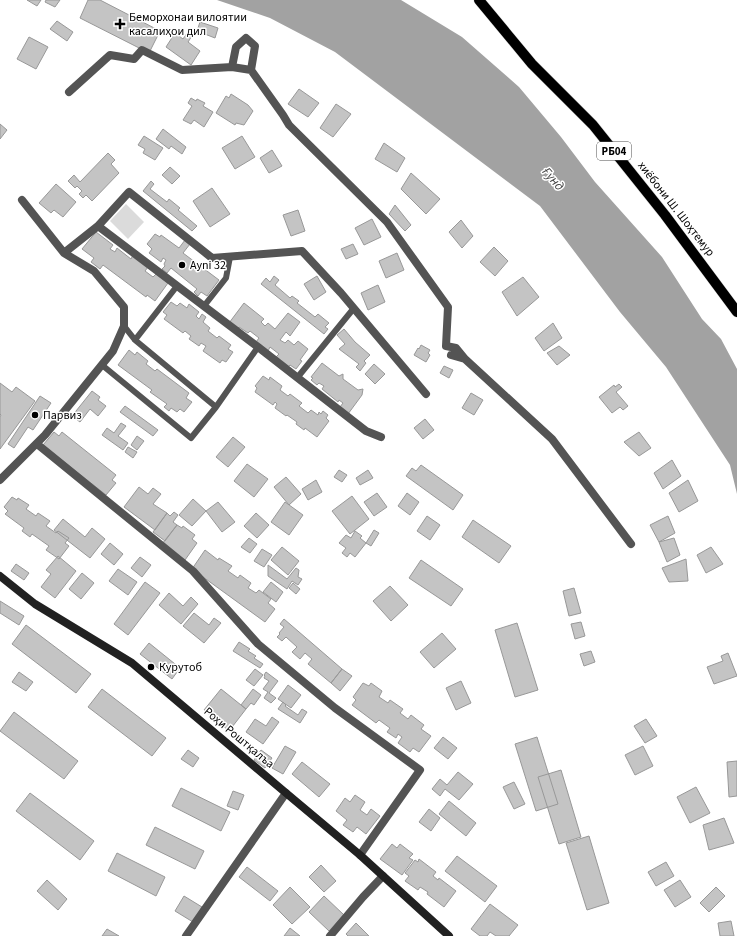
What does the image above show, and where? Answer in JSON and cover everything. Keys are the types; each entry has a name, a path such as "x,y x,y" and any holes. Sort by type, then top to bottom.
{"main road":[{"name":"хиёбони Ш. Шоҳтемур","path":"479,0 532,64 593,125 665,215 737,312"},
{"name":"Роҳи Роштқалъа","path":"0,576 35,604 132,663 360,855 449,936"}],"street":[{"path":"232,67 236,47 246,38 255,46 251,70 288,125 387,222 448,307 446,346 456,348 465,359 552,439 632,544"},
{"path":"69,92 110,55 134,60 142,50 182,70 232,67 251,70"},
{"path":"64,253 98,226 129,192 212,258 302,251 341,293 426,394"},
{"path":"0,480 45,436 113,351 124,326 124,307 94,271 64,253 22,200"},
{"path":"98,226 366,431 380,437"},
{"path":"204,306 226,278 230,256"},
{"path":"135,340 177,286"},
{"path":"297,378 354,308"},
{"path":"124,326 135,340 216,407"},
{"path":"102,365 191,438 216,407 258,347"},
{"path":"451,355 465,359"},
{"path":"37,444 193,571 258,644 335,708 420,770 360,855"},
{"path":"186,936 286,793"},
{"path":"330,936 383,876"}],"shaded area":[{"path":"126,204 144,222 128,239 110,221"}],"water":[{"name":"Ғунд","path":"217,0 401,0 462,37 519,87 561,137 595,182 662,257 702,319 721,339 737,369 737,494 730,465 666,367 620,312 540,206 335,52 270,18"}],"building":[{"path":"27,0 41,0 37,6"},
{"path":"46,0 60,0 55,7 45,2"},
{"name":"Беморхонаи вилоятии касалиҳои дил","path":"88,0 100,0 160,31 149,53 80,18"},
{"path":"57,21 73,32 67,41 50,29"},
{"path":"200,22 218,28 215,38 197,31"},
{"path":"175,33 183,39 187,33 192,36 188,42 200,51 191,65 166,47"},
{"path":"29,37 48,47 36,69 17,59"},
{"path":"299,89 319,103 308,117 288,104"},
{"path":"231,94 248,105 253,111 244,125 236,123 235,125 216,113 226,96 229,98"},
{"path":"191,98 205,103 203,106 213,112 204,127 194,120 191,124 183,120 192,106 188,103"},
{"path":"336,104 351,114 333,137 320,128"},
{"path":"0,124 7,130 0,139"},
{"path":"163,129 186,147 182,154 171,146 169,149 156,139"},
{"path":"144,136 163,148 155,160 143,153 145,149 138,145"},
{"path":"242,136 255,157 235,169 222,148"},
{"path":"384,143 405,158 397,172 375,159"},
{"path":"272,150 282,166 269,173 260,158"},
{"path":"108,153 115,160 111,164 119,173 92,201 86,195 83,198 79,194 82,191 77,186 75,188 68,181 74,175 80,182"},
{"path":"170,167 180,176 172,184 162,175"},
{"path":"411,173 440,199 426,214 401,189"},
{"path":"151,181 154,184 150,189 167,202 169,199 180,208 178,210 197,226 192,231 143,191"},
{"path":"56,184 76,202 63,217 54,210 51,213 39,203"},
{"path":"212,188 230,214 210,227 193,201"},
{"path":"395,205 411,225 405,231 389,214"},
{"path":"298,210 305,231 291,236 283,215"},
{"path":"372,219 381,237 364,245 355,228"},
{"path":"461,220 473,236 462,248 449,232"},
{"path":"96,232 113,245 110,249 115,252 117,248 131,259 133,255 148,267 145,271 153,277 156,274 168,283 155,301 147,295 146,297 103,265 100,269 91,262 94,258 82,249"},
{"name":"Ayni 32","path":"155,234 160,237 161,235 179,248 185,240 190,244 183,253 219,280 207,296 201,292 198,296 194,292 197,289 171,268 167,273 162,269 165,266 164,264 166,260 163,258 161,262 149,253 152,249 147,244"},
{"path":"353,244 358,254 346,259 341,249"},
{"path":"494,247 508,261 495,276 480,262"},
{"path":"397,253 404,270 386,278 379,261"},
{"path":"274,276 279,280 275,285 290,298 292,296 299,301 297,303 315,317 318,314 329,323 325,327 328,329 324,334 261,284 266,278 270,282"},
{"path":"317,276 326,292 314,300 304,284"},
{"path":"523,277 539,297 517,316 502,292"},
{"path":"378,285 385,302 368,310 361,293"},
{"path":"171,302 177,306 180,303 187,308 189,304 199,312 196,316 199,319 202,314 206,317 203,322 210,328 208,331 217,338 219,336 231,345 228,349 233,352 226,362 222,360 220,363 203,351 206,346 201,343 199,346 189,339 191,336 185,331 183,333 164,319 167,315 163,312"},
{"path":"244,303 264,319 261,322 265,326 268,323 275,329 288,313 300,322 290,336 286,332 280,340 285,343 288,340 294,345 298,341 308,349 300,360 302,361 296,369 290,365 288,367 276,357 279,354 270,347 268,351 256,342 259,338 250,331 248,333 239,327 237,329 229,323"},
{"path":"553,323 562,338 544,351 535,338"},
{"path":"344,329 355,342 370,355 364,361 366,363 360,371 356,367 359,364 339,349 345,344 337,335"},
{"path":"421,345 430,350 428,353 430,355 426,362 414,355"},
{"path":"559,346 570,355 557,365 547,353"},
{"path":"129,350 135,355 137,352 148,361 146,364 155,371 157,369 189,393 186,398 192,402 184,412 180,409 177,412 171,408 169,411 164,407 167,404 150,392 152,390 118,365"},
{"path":"322,363 339,376 343,374 343,379 358,390 363,389 362,395 348,414 340,407 343,403 339,400 338,402 322,389 324,386 319,383 317,385 311,380 313,378 311,377"},
{"path":"374,364 385,374 375,384 365,374"},
{"path":"444,366 453,370 449,378 440,373"},
{"path":"263,376 269,380 270,377 282,386 280,390 288,396 290,394 302,403 299,406 308,413 311,410 318,415 319,412 321,414 323,411 328,415 326,418 329,421 317,437 305,428 304,430 296,424 297,422 275,408 277,404 275,402 273,405 255,392 257,388 255,386"},
{"path":"0,383 12,392 16,387 35,401 0,449 1,415"},
{"path":"619,384 622,387 616,392 628,406 623,410 620,407 612,413 599,397 614,385 615,387"},
{"path":"92,391 100,397 98,400 106,406 98,416 90,409 80,422 72,416"},
{"path":"471,393 483,400 474,415 462,408"},
{"name":"Парвиз","path":"40,396 51,403 33,430 28,427 14,448 8,444"},
{"path":"125,406 158,430 153,436 120,412"},
{"path":"425,419 434,430 423,439 414,428"},
{"path":"121,423 126,426 118,436 128,443 123,450 102,435 107,428 114,433"},
{"path":"54,432 59,436 62,432 116,475 112,480 116,483 106,495 43,445"},
{"path":"639,432 651,448 639,456 624,442"},
{"path":"137,436 144,441 137,450 131,445"},
{"path":"233,437 245,447 228,467 216,457"},
{"path":"128,447 137,452 133,458 125,452"},
{"path":"672,460 681,476 663,489 654,473"},
{"path":"247,464 268,479 254,497 234,481"},
{"path":"421,465 463,495 453,510 406,476 412,468 416,471"},
{"path":"339,470 347,475 342,482 334,477"},
{"path":"368,470 373,478 360,485 356,478"},
{"path":"286,477 301,494 289,505 274,487"},
{"path":"316,480 322,492 308,500 302,489"},
{"path":"688,480 698,501 679,512 669,493"},
{"path":"139,487 148,494 153,488 161,494 153,504 167,513 155,530 124,507"},
{"path":"377,493 387,507 374,516 364,502"},
{"path":"407,493 419,502 410,515 398,506"},
{"path":"352,496 369,519 350,534 332,511"},
{"path":"12,497 17,500 18,498 29,505 26,509 36,516 38,513 50,521 46,526 56,533 58,531 69,538 65,543 69,546 59,559 46,550 49,546 32,534 30,537 22,531 24,528 5,514 8,511 4,507"},
{"path":"193,499 206,511 192,526 179,515"},
{"path":"218,502 235,522 222,532 206,511"},
{"path":"285,502 303,515 289,535 271,522"},
{"path":"174,512 178,515 173,522 177,525 165,541 153,532 167,513 170,516"},
{"path":"256,513 269,525 257,538 244,526"},
{"path":"427,516 440,525 430,540 417,531"},
{"path":"668,516 675,533 659,542 650,525"},
{"path":"63,519 85,537 92,528 105,539 90,558 54,530"},
{"path":"473,520 511,546 499,563 462,537"},
{"path":"177,525 182,528 183,526 195,535 192,539 197,543 185,560 162,544"},
{"path":"374,530 379,533 371,546 366,543"},
{"path":"355,531 362,536 360,538 366,543 355,557 350,553 347,557 342,553 346,548 339,543 346,535 351,538"},
{"path":"249,538 257,544 250,553 241,547"},
{"path":"674,538 680,555 667,562 659,542"},
{"path":"110,543 123,554 114,565 101,554"},
{"path":"282,547 299,561 288,575 271,560"},
{"path":"711,547 723,564 706,573 697,555"},
{"path":"262,549 272,555 264,567 254,561"},
{"path":"205,550 218,560 219,558 232,566 228,571 238,578 240,575 251,583 248,588 256,593 259,590 271,599 268,603 275,609 265,622 192,569"},
{"path":"58,556 76,571 55,598 41,587 51,574 46,570"},
{"path":"140,557 151,565 142,577 131,568"},
{"path":"686,559 688,581 669,582 662,568"},
{"path":"421,560 463,589 451,606 409,578"},
{"path":"16,564 29,573 24,580 11,571"},
{"path":"268,565 287,579 296,568 299,570 298,577 302,579 298,585 292,581 287,589 268,576"},
{"path":"118,569 137,582 128,595 109,581"},
{"path":"82,573 94,583 81,599 69,589"},
{"path":"145,582 160,593 128,635 114,624"},
{"path":"271,582 283,592 276,602 263,592"},
{"path":"293,583 300,589 296,594 289,588"},
{"path":"390,586 408,605 391,621 373,601"},
{"path":"574,588 581,613 569,616 563,591"},
{"path":"169,593 183,606 191,597 198,604 181,624 159,605"},
{"path":"0,601 24,616 19,625 0,613"},
{"path":"194,613 209,625 214,618 221,623 204,643 183,626"},
{"path":"284,619 342,669 331,683 308,664 312,659 305,653 300,659 292,652 297,647 286,637 282,641 277,637 284,627 280,624"},
{"path":"581,622 585,636 575,639 571,624"},
{"path":"517,623 538,690 515,697 495,630"},
{"path":"26,625 91,674 76,693 12,644"},
{"path":"442,633 456,649 434,668 420,652"},
{"path":"239,642 250,649 248,651 256,656 254,658 263,664 260,668 233,651"},
{"path":"149,643 180,668 172,679 140,654"},
{"path":"591,651 595,662 584,666 580,654"},
{"path":"728,653 737,676 714,684 707,667 723,661 721,656"},
{"path":"255,669 263,675 254,686 246,680"},
{"path":"342,669 352,676 340,691 331,683"},
{"path":"19,672 33,682 26,691 12,682"},
{"path":"266,672 278,681 269,693 276,698 271,703 264,698 268,692 263,689 269,681 264,678"},
{"path":"461,681 471,703 456,710 446,688"},
{"path":"363,683 369,686 371,683 382,691 379,697 388,703 390,700 403,709 400,713 408,719 411,715 424,725 421,729 431,736 419,752 413,748 410,752 398,743 402,737 398,734 396,738 387,732 390,728 379,720 376,723 352,705 356,700 353,697"},
{"path":"288,685 301,695 291,708 278,699"},
{"path":"102,689 166,738 152,756 88,707"},
{"path":"221,689 246,709 229,731 204,710"},
{"path":"253,689 261,695 254,705 251,703 246,709 241,705"},
{"path":"283,702 286,705 285,706 298,715 302,709 307,712 300,723 278,709"},
{"path":"14,712 78,761 64,779 0,731"},
{"path":"272,717 279,722 263,744 246,732 255,719 266,726"},
{"path":"646,719 657,736 645,743 634,726"},
{"path":"443,737 457,748 448,759 434,748"},
{"path":"537,737 558,804 536,811 515,744"},
{"path":"285,746 296,752 283,774 272,768"},
{"path":"643,746 653,766 635,775 625,755"},
{"path":"188,750 199,758 193,767 181,759"},
{"path":"261,750 272,758 265,768 254,760"},
{"path":"737,761 737,796 729,797 727,762"},
{"path":"302,762 330,784 319,797 292,774"},
{"path":"561,770 581,837 559,844 538,777"},
{"path":"458,772 473,784 459,800 445,789 440,796 432,789 440,779 447,785"},
{"path":"514,782 525,804 514,809 503,787"},
{"path":"696,787 710,813 690,823 677,797"},
{"path":"181,788 230,812 221,831 172,806"},
{"path":"233,791 244,795 238,810 227,806"},
{"path":"30,793 94,841 80,860 16,811"},
{"path":"355,795 365,802 360,810 367,815 371,809 380,816 366,834 357,827 353,832 343,825 347,820 336,811 345,798 350,802"},
{"path":"449,801 476,823 466,836 439,814"},
{"path":"429,809 440,818 431,831 419,822"},
{"path":"724,818 734,843 709,850 703,825"},
{"path":"155,827 204,851 195,869 146,845"},
{"path":"589,836 609,903 587,910 566,843"},
{"path":"392,844 397,848 400,844 413,854 409,858 413,860 402,875 380,859"},
{"path":"117,853 165,877 156,896 108,871"},
{"path":"457,856 497,886 485,902 445,871"},
{"path":"419,859 436,872 433,876 438,880 439,878 456,891 444,907 427,894 428,892 420,887 418,890 405,881 409,876 405,873 415,860 418,862"},
{"path":"666,862 674,876 656,886 648,872"},
{"path":"321,865 336,881 324,892 309,877"},
{"path":"247,867 278,891 270,901 239,877"},
{"path":"47,880 67,899 58,910 37,891"},
{"path":"680,880 691,897 675,907 664,890"},
{"path":"290,887 310,907 292,924 273,905"},
{"path":"716,887 725,896 709,912 700,903"},
{"path":"184,896 202,907 193,922 175,911"},
{"path":"324,896 344,915 329,931 309,912"},
{"path":"490,904 518,925 509,936 496,936 490,932 487,936 480,936 471,929"},
{"path":"731,921 734,936 720,936 718,923"},
{"path":"356,923 369,936 348,936 346,934"},
{"path":"290,928 300,936 284,936"},
{"path":"107,929 119,936 102,936"}],"place":[{"name":"Беморхонаи вилоятии касалиҳои дил","path":"120,24"},
{"name":"Ayni 32","path":"182,265"},
{"name":"Парвиз","path":"35,415"},
{"name":"Курутоб","path":"151,667"}]}
